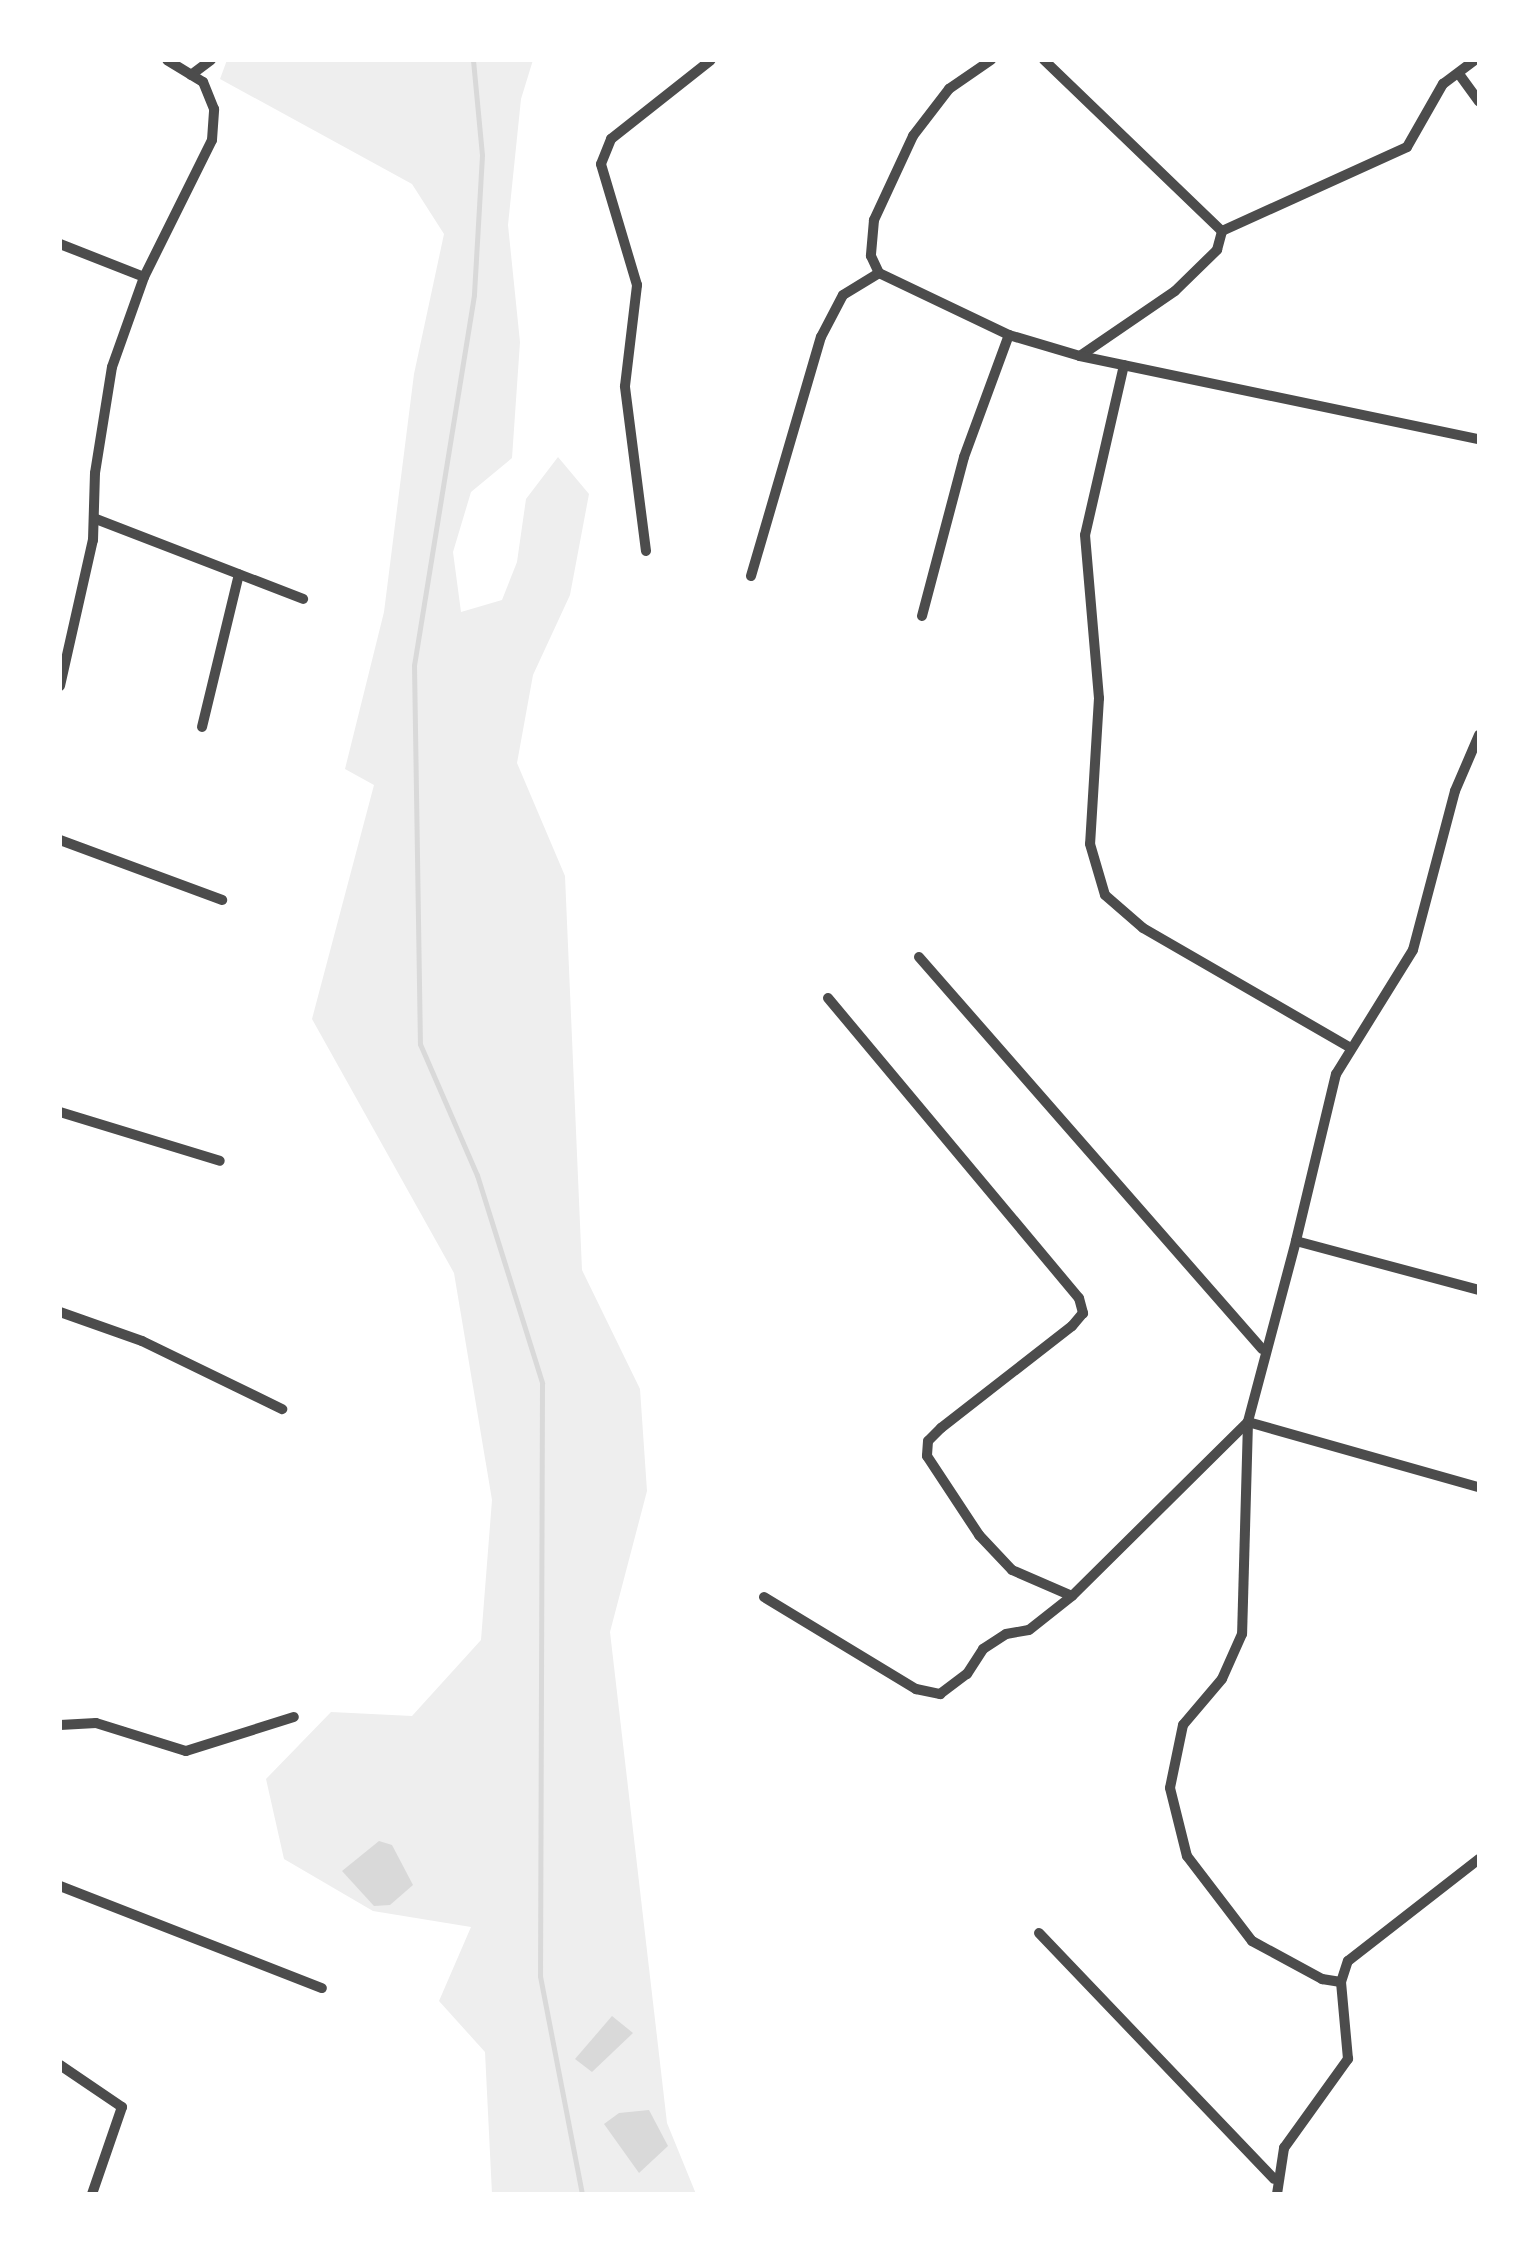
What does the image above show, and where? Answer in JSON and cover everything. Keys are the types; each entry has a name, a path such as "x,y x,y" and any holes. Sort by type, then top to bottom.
{"street":[{"path":"60,686 96,519 95,473 112,367 144,277 212,140 214,109 203,82 167,60"},
{"path":"191,75 211,60"},
{"path":"646,551 625,386 637,285 600,164 611,139 711,60"},
{"path":"991,60 949,89 906,149 874,220 871,256 879,272 1010,335 1080,356 1479,439"},
{"path":"1044,60 1222,231"},
{"path":"1080,356 1175,290 1216,250 1222,231 1407,147 1443,84 1475,60"},
{"path":"1459,74 1479,102"},
{"path":"60,244 144,277"},
{"path":"751,576 821,336 842,295 879,272"},
{"path":"922,616 964,457 1010,335"},
{"path":"1124,364 1085,535 1099,698 1090,844 1105,895 1142,928 1350,1048"},
{"path":"96,519 303,599"},
{"path":"202,727 239,574"},
{"path":"1341,1982 1322,1979 1252,1941 1187,1856 1170,1788 1183,1726 1222,1679 1242,1634 1248,1422 1262,1349 1296,1242 1336,1074 1413,950 1455,791 1479,734"},
{"path":"60,840 222,900"},
{"path":"919,957 1262,1349"},
{"path":"828,998 1079,1298 1083,1313 1072,1326 941,1428 928,1441 926,1456 979,1535 1012,1570 1072,1596"},
{"path":"60,1112 220,1162"},
{"path":"1296,1242 1479,1290"},
{"path":"60,1312 142,1340 282,1410"},
{"path":"764,1597 916,1690 940,1694 967,1674 983,1649 1006,1634 1028,1630 1072,1596 1248,1422"},
{"path":"1248,1422 1477,1487"},
{"path":"60,1725 96,1723 186,1751 294,1717"},
{"path":"1277,2194 1274,2179 1284,2148 1348,2060 1341,1982 1356,1952 1479,1859"},
{"path":"60,1886 322,1988"},
{"path":"1039,1932 1274,2179"},
{"path":"60,2064 122,2107 92,2194"}],"shaded area":[{"path":"227,60 533,60 521,99 508,225 520,342 512,458 471,492 453,552 461,612 502,600 517,562 526,499 558,457 589,494 570,595 533,675 517,763 565,876 582,1270 640,1389 647,1491 610,1632 667,2123 696,2194 492,2194 485,2052 439,2001 471,1927 373,1911 284,1859 266,1779 331,1712 412,1716 481,1640 492,1500 454,1273 312,1019 374,785 345,769 384,612 414,374 444,234 412,184 220,79"},
{"path":"379,1841 392,1845 413,1885 390,1905 374,1906 342,1871"},
{"path":"612,2016 633,2033 592,2072 575,2059"},
{"path":"649,2110 668,2146 639,2173 604,2124 619,2113"}],"waterway":[{"path":"473,60 482,155 474,295 414,665 420,1044 477,1175 542,1383 540,1976 582,2194"}]}
